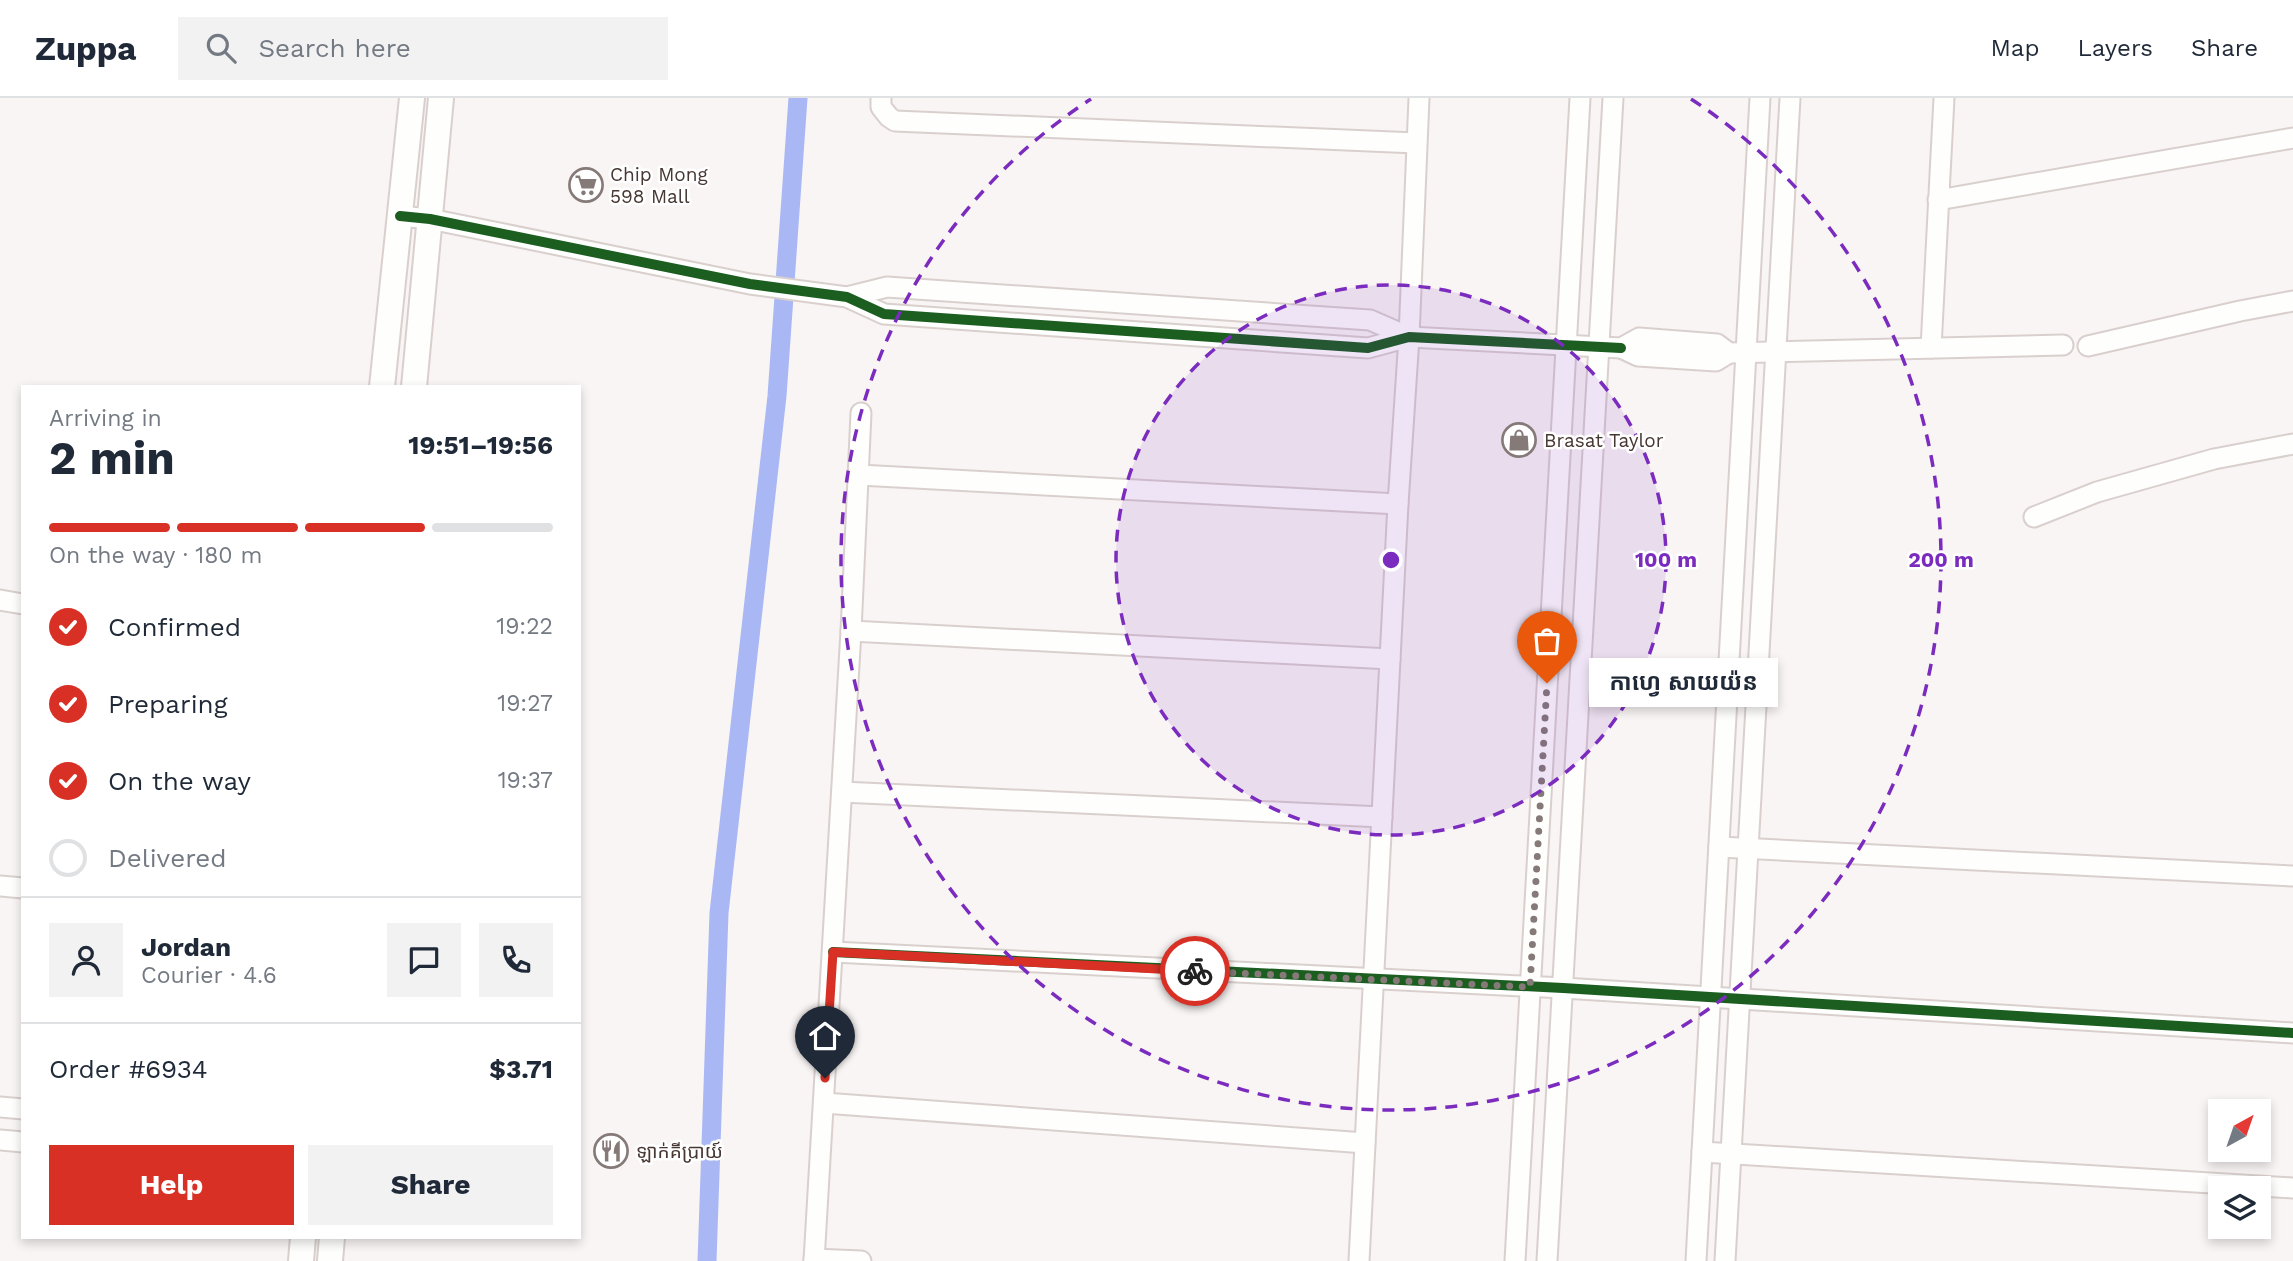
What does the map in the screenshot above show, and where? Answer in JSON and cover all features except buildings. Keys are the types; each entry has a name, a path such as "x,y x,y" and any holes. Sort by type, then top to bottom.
{"main road":[{"path":"382,385 412,98"},
{"path":"414,385 441,98"},
{"path":"301,1261 303,1239"},
{"path":"330,1261 332,1239"}],"street":[{"path":"881,98 881,107 895,121 1416,144"},
{"path":"1359,1261 1409,337 1419,98"},
{"path":"1515,1261 1580,98"},
{"path":"1547,1261 1613,98"},
{"path":"1931,348 1944,98"},
{"path":"1696,1261 1733,599 1737,353 1760,106 1789,107 1725,1261"},
{"path":"1938,200 2293,138"},
{"path":"400,216 430,219 750,284 847,297 884,314 959,320 1368,348 1409,337 1566,345 1621,348 1638,356 1716,361 1737,353 2063,345"},
{"path":"1573,226 1606,227"},
{"path":"847,297 887,286 1370,320 1409,337"},
{"path":"959,320 960,291"},
{"path":"1095,329 1096,301"},
{"path":"2088,345 2240,310 2293,301"},
{"path":"861,414 814,1260 861,1261"},
{"path":"2034,517 2096,492 2214,459 2293,444"},
{"path":"1560,450 1593,453"},
{"path":"859,475 1398,504"},
{"path":"1733,599 1762,603"},
{"path":"0,600 21,604"},
{"path":"851,631 1390,659"},
{"path":"1549,656 1581,658"},
{"path":"842,792 1382,817"},
{"path":"1719,847 2293,876"},
{"path":"1537,873 1569,875"},
{"path":"0,886 21,888"},
{"path":"833,952 1530,987 2293,1033"},
{"path":"1525,1088 1557,1091"},
{"path":"824,1103 1365,1143"},
{"path":"0,1107 21,1109"},
{"path":"0,1140 21,1142"},
{"path":"1702,1152 2293,1188"}],"waterway":[{"path":"707,1261 719,913 777,396 798,98"}],"cycle path":[{"path":"400,216 430,219 750,284 847,297 884,314 1368,348 1409,337 1621,348"},
{"path":"833,952 1563,988 2293,1033"}],"way so far":[{"path":"1195,971 1530,987 1547,683"}],"place":[{"name":"Chip Mong 598 Mall","path":"586,185"},
{"name":"Brasat Taylor","path":"1519,440"},
{"name":"កាហ្វេ សាយយ៉ន","path":"1547,683"},
{"name":"ឡាក់គីប្រាយ៍","path":"611,1151"}],"route":[{"path":"825,1078 833,952 1195,971"}]}
